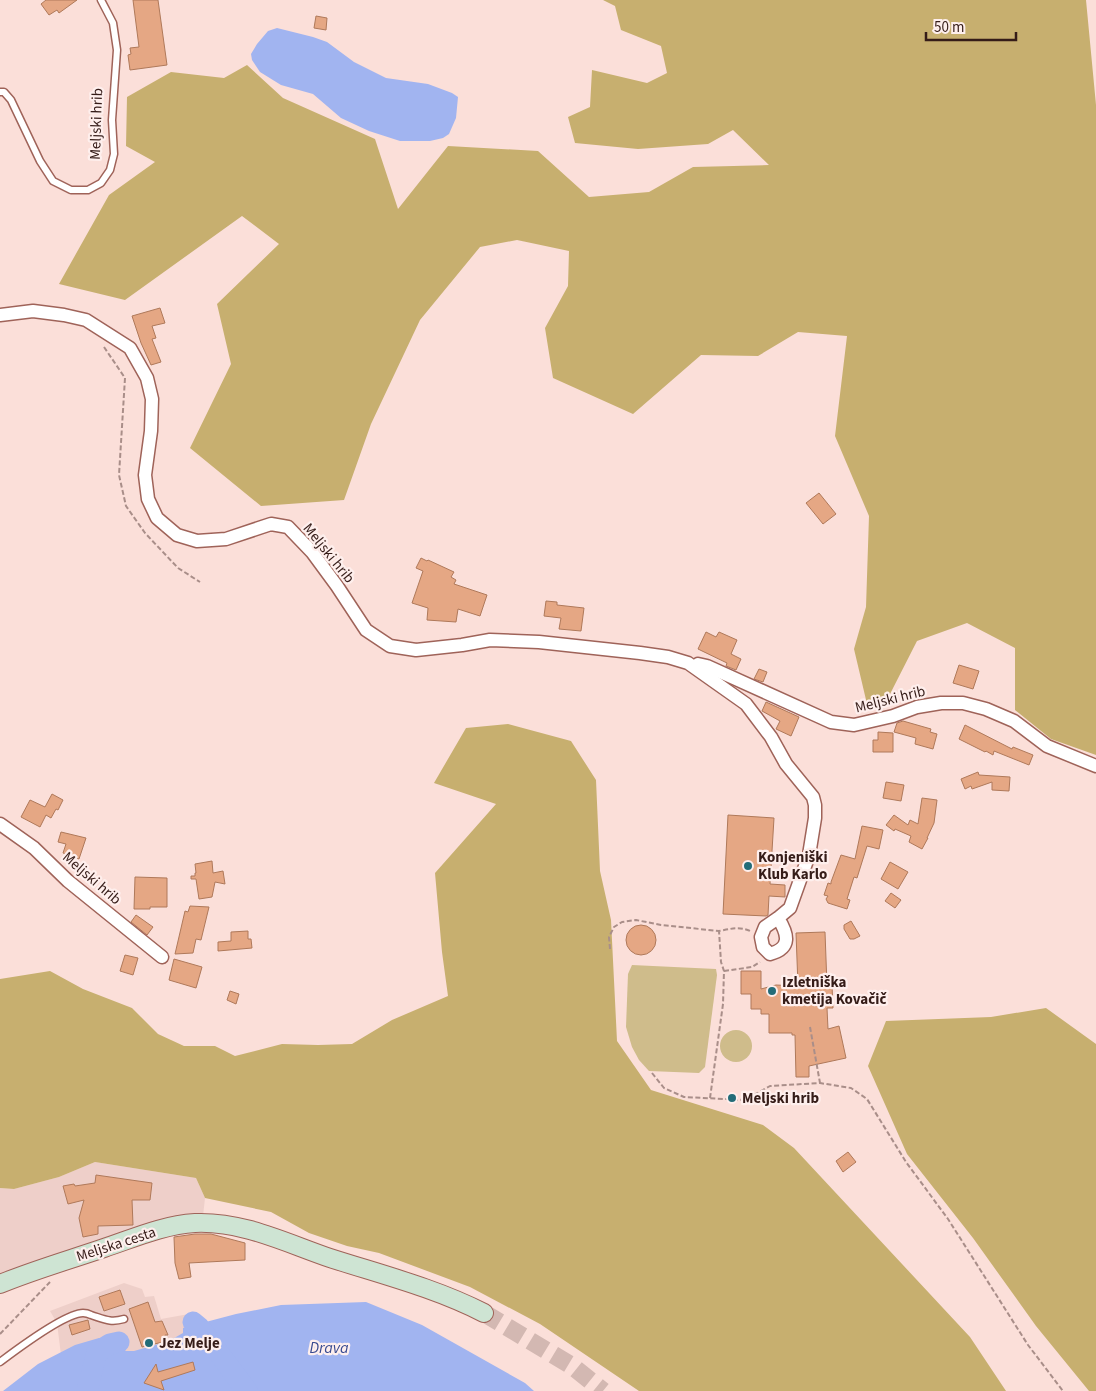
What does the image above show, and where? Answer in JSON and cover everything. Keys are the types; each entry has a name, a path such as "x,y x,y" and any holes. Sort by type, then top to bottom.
{"street":[{"name":"Meljski hrib","path":"0,315 33,311 86,320 130,348 147,378 152,398 151,431 145,475 148,499 157,518 177,534 197,541 226,539 271,524 288,527 312,552 366,630 390,646 416,650 490,640 539,642 640,653 707,666 831,722 854,725 893,716 917,707 941,703 963,703 986,709 1014,721 1047,746 1096,766"},
{"name":"Meljski hrib","path":"688,662 746,704 771,737 786,764 813,797 815,818 809,855 790,908 765,927 761,937"},
{"name":"Meljski hrib","path":"0,824 34,848 68,882 162,957"},
{"path":"761,937 762,946 770,954 780,952 785,944 786,931 778,918"},
{"name":"Meljska cesta","path":"0,1284 35,1270 149,1232 195,1223 236,1226 265,1234 296,1246 432,1290 461,1301 484,1313"}],"lane":[{"name":"Meljski hrib","path":"0,92 4,92 11,100 40,161 53,181 71,190 88,190 101,183 110,170 114,154 112,120 117,50 113,23 101,0"},
{"path":"0,1362 57,1323 74,1315 84,1312 105,1320 115,1321 124,1319"}],"path":[{"path":"103,345 125,378 119,475 126,506 145,533 178,568 200,582"},
{"path":"610,949 609,937 614,927 622,922 636,920 719,932 734,928 746,929 761,937"},
{"path":"710,1098 723,1004 724,971 721,962 719,932"},
{"path":"724,971 752,967 770,954"},
{"path":"810,1027 820,1083"},
{"path":"652,1073 664,1088 684,1097 746,1100 770,1086 820,1083 851,1088 867,1099 906,1162 948,1219 1028,1346 1063,1391"},
{"path":"0,1334 47,1284 54,1280"}],"shaded area":[{"path":"603,0 1086,0 1096,105 1096,755 1051,739 1015,710 1015,648 967,623 917,641 889,696 867,704 854,649 866,607 869,516 835,436 847,336 798,332 758,356 701,355 633,414 553,378 545,328 568,286 569,251 517,240 480,247 420,320 371,424 344,500 261,506 190,448 231,364 217,304 279,244 242,216 125,300 59,284 109,195 155,162 126,146 127,97 171,72 224,78 247,65 283,98 375,139 398,209 448,146 538,151 589,197 649,192 693,167 769,165 733,130 708,144 638,149 575,143 568,117 590,107 592,70 647,83 667,73 661,46 621,30 615,6"},
{"path":"508,724 571,741 596,780 600,871 611,920 617,1041 651,1090 763,1125 794,1148 970,1337 1006,1391 639,1391 540,1324 470,1287 379,1253 347,1246 309,1233 271,1212 205,1198 196,1178 95,1162 59,1177 14,1189 0,1188 0,979 50,971 83,989 132,1008 158,1034 184,1046 215,1046 235,1056 282,1044 352,1044 392,1020 448,996 435,873 496,804 434,783 466,728"},
{"path":"632,965 716,969 717,975 705,1067 699,1073 649,1071 639,1060 632,1047 626,1027 628,974"},
{"path":"1046,1008 1096,1044 1096,1391 1089,1391 1036,1326 973,1238 907,1154 868,1066 886,1021 991,1017"},
{"path":"736,1030 742,1031 747,1035 751,1040 751,1052 747,1057 742,1061 736,1062 730,1061 725,1057 721,1052 720,1046 721,1040 725,1035 730,1031"},
{"path":"95,1162 196,1178 205,1198 203,1216 0,1277 0,1188 14,1189 59,1177"},
{"path":"124,1283 142,1289 145,1297 154,1296 161,1319 189,1314 203,1321 200,1348 214,1391 61,1355 57,1323 50,1311"}],"water":[{"path":"277,28 327,42 354,62 386,78 428,84 452,93 458,97 456,118 449,134 443,138 430,141 400,141 369,131 341,118 313,94 281,85 260,72 252,60 251,54 268,31"},
{"name":"Drava","path":"366,1302 422,1325 525,1383 534,1391 3,1391 38,1364 75,1345 99,1338 126,1351 134,1351 169,1341 183,1333 183,1328 236,1314 281,1305"}],"building":[{"path":"46,0 77,0 59,13 57,10 49,15 41,4"},
{"path":"133,0 158,0 167,65 130,70 128,55 131,54 130,48 139,47"},
{"path":"316,16 327,18 326,30 314,28"},
{"path":"160,308 165,323 152,326 156,338 152,339 161,362 151,365 132,316"},
{"path":"819,493 836,514 823,524 806,503"},
{"path":"421,558 454,572 451,577 456,580 454,584 487,595 480,616 458,609 456,622 427,620 428,608 412,603 423,571 416,568"},
{"path":"546,601 557,602 557,605 584,608 581,631 559,629 561,618 544,616"},
{"path":"706,632 716,637 719,632 737,640 731,654 741,659 736,670 726,666 727,663 698,649"},
{"path":"959,665 979,671 973,689 953,683"},
{"path":"759,669 767,672 763,682 754,679"},
{"path":"766,702 799,717 791,736 776,729 780,721 762,711"},
{"path":"903,721 931,729 930,732 937,734 933,749 915,744 916,738 894,732 897,723"},
{"path":"965,725 1012,749 1013,747 1033,755 1029,765 994,751 993,755 959,739"},
{"path":"878,732 893,733 893,752 873,752 873,740 878,740"},
{"path":"978,772 979,775 1010,777 1009,791 992,790 992,782 972,789 971,786 965,789 961,779"},
{"path":"886,782 904,785 901,801 883,798"},
{"path":"52,794 63,800 51,818 46,815 40,827 21,817 30,800 45,807"},
{"path":"922,798 937,800 934,823 922,849 909,842 911,836 895,829 894,831 886,825 894,815 908,825 910,820 918,824"},
{"name":"Konjeniški Klub Karlo","path":"728,815 774,818 770,884 785,885 785,897 769,896 768,915 766,916 723,914"},
{"path":"862,826 883,830 879,849 867,846 857,878 854,877 847,899 850,900 847,909 828,903 826,899 828,896 824,895 828,883 831,884 841,855 855,859"},
{"path":"61,832 86,838 79,859 63,853 66,844 58,842"},
{"path":"212,861 213,873 223,871 225,884 215,882 212,897 199,899 196,879 191,879 191,876 195,876 196,873 195,864"},
{"path":"890,862 908,872 898,889 881,879"},
{"path":"135,877 167,878 167,907 134,909"},
{"path":"891,893 901,900 895,908 885,901"},
{"path":"190,906 209,907 201,940 196,939 193,953 175,954 185,911 188,912"},
{"path":"136,915 153,927 147,935 131,922"},
{"path":"851,921 860,936 854,939 850,939 844,929 844,925"},
{"path":"641,925 652,929 656,940 652,951 641,955 630,951 626,940 630,929"},
{"path":"248,931 248,939 251,939 252,948 218,951 218,942 231,941 231,932"},
{"path":"825,932 827,986 832,985 833,1008 827,1008 828,1029 839,1026 846,1058 809,1066 809,1077 796,1077 795,1035 792,1035 792,1033 769,1033 769,1014 761,1014 761,1009 751,1009 751,994 741,994 741,971 761,971 761,989 776,985 798,986 796,933"},
{"path":"125,955 138,958 133,975 120,971"},
{"path":"174,959 202,967 196,988 169,980"},
{"path":"230,991 239,994 236,1004 227,1000"},
{"path":"848,1152 856,1162 843,1172 836,1161"},
{"path":"96,1175 152,1183 150,1200 132,1200 133,1225 98,1226 98,1234 83,1237 79,1218 84,1200 68,1204 63,1186 95,1183"},
{"path":"211,1234 245,1243 245,1260 189,1263 191,1277 179,1279 175,1263 174,1237"},
{"path":"120,1290 125,1304 104,1311 99,1297"},
{"path":"148,1302 155,1322 162,1321 168,1335 165,1335 167,1341 142,1347 129,1309"},
{"path":"88,1320 90,1329 72,1335 69,1325"},
{"path":"193,1362 195,1370 161,1381 164,1390 144,1383 156,1364 158,1372"}],"waterway":[{"name":"Drava","path":"193,1322 199,1327 247,1391"},
{"name":"Drava","path":"87,1391 97,1352 110,1344 119,1342"}],"tunnel":[{"path":"484,1313 572,1366 603,1391"}],"place":[{"name":"Konjeniški Klub Karlo","path":"748,866"},
{"name":"Izletniška kmetija Kovačič","path":"772,991"},
{"name":"Meljski hrib","path":"732,1098"},
{"name":"Jez Melje","path":"149,1343"}]}
